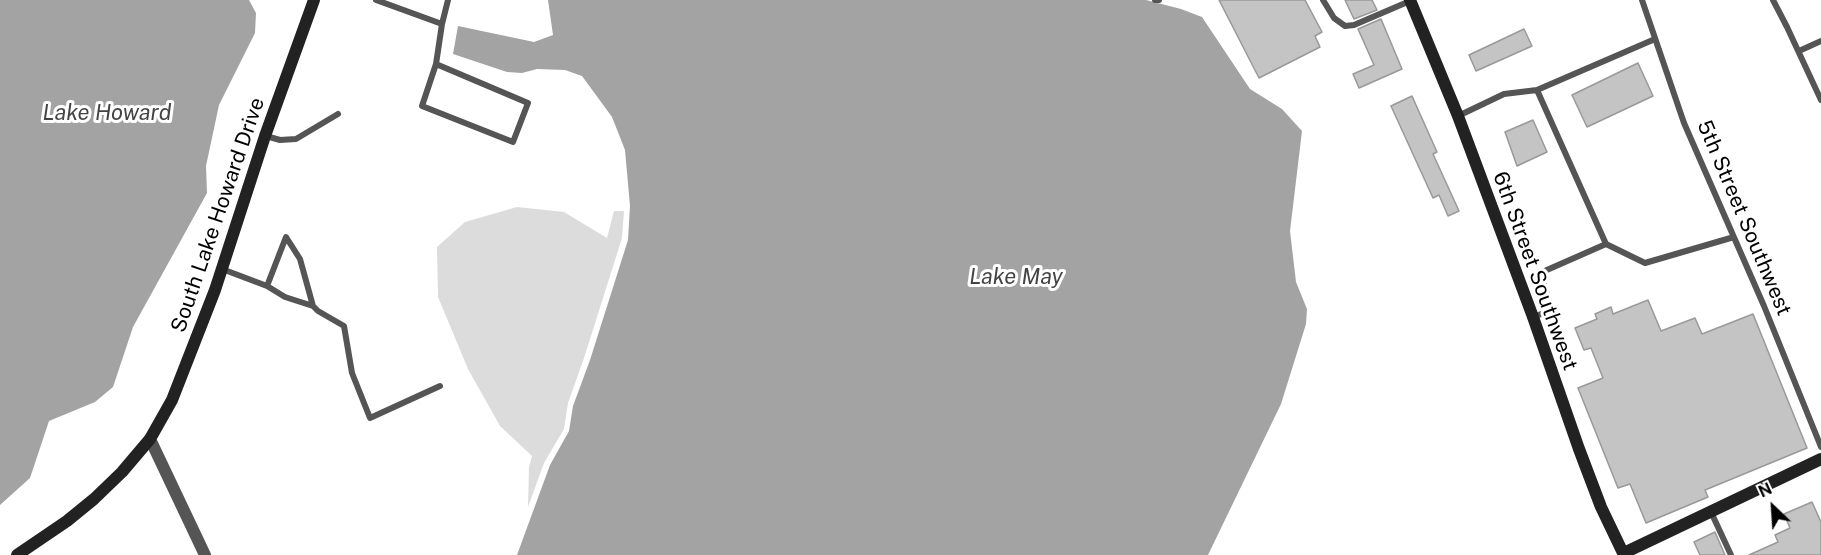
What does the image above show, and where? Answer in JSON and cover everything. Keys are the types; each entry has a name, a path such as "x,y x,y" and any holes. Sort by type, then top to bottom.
{"street":[{"name":"South Lake Howard Drive","path":"17,555 94,499 122,472 150,439 172,400 222,269 265,136 314,0"},
{"name":"6th Street Southwest","path":"1410,0 1458,116 1601,507 1623,554"},
{"path":"150,439 205,555"},
{"path":"1623,554 1821,459"}],"lane":[{"path":"376,0 442,24"},
{"path":"436,64 528,103 513,142 422,106 436,64 448,0"},
{"path":"1323,0 1334,18 1345,26 1354,25 1410,0"},
{"name":"5th Street Southwest","path":"1642,0 1684,123 1764,306 1821,447"},
{"path":"1773,0 1821,100"},
{"path":"1458,116 1504,94 1538,90 1655,39"},
{"path":"1799,51 1821,41"},
{"path":"1538,90 1606,244 1645,263 1734,237"},
{"path":"265,136 280,140 297,139 338,114"},
{"path":"267,286 286,237 300,259 313,306"},
{"path":"1533,317 1552,310 1540,273 1606,244"},
{"path":"222,269 267,286 285,297 313,306 344,326 352,373 370,418 440,386"},
{"path":"1712,512 1731,555"}],"shaded area":[{"path":"517,207 564,212 607,238 614,211 624,211 622,238 568,403 564,429 544,463 528,507 529,467 532,456 500,426 468,369 438,297 437,247 465,222"}],"water":[{"name":"Lake Howard","path":"0,0 249,0 256,13 255,33 219,105 206,166 207,193 133,327 113,387 95,402 49,421 30,478 0,505"},
{"name":"Lake May","path":"548,0 1146,0 1202,17 1250,89 1282,109 1302,131 1290,231 1296,282 1307,309 1306,324 1281,404 1208,555 517,555 550,465 569,431 573,406 628,240 630,206 625,150 612,117 582,76 565,70 537,69 522,73 507,72 453,54 458,26 534,42 553,35"}],"building":[{"path":"1219,0 1305,0 1322,32 1315,36 1320,47 1259,78"},
{"path":"1345,0 1372,0 1377,10 1354,19"},
{"path":"1381,19 1402,69 1359,88 1353,74 1374,65 1358,29"},
{"path":"1524,29 1532,46 1476,71 1469,55"},
{"path":"1638,63 1653,96 1587,127 1572,95"},
{"path":"1412,96 1437,152 1433,154 1459,211 1448,216 1439,195 1433,198 1391,106"},
{"path":"1533,120 1547,152 1517,166 1505,132"},
{"path":"1648,300 1661,331 1695,318 1702,334 1753,314 1807,448 1705,490 1708,497 1646,523 1630,484 1618,488 1578,388 1603,378 1591,348 1584,350 1575,328 1597,319 1595,314 1611,307 1613,314"},
{"path":"1812,502 1821,522 1821,555 1749,555 1778,542 1775,535 1790,528 1784,514"},
{"path":"1715,532 1725,555 1700,555 1694,542"}]}
